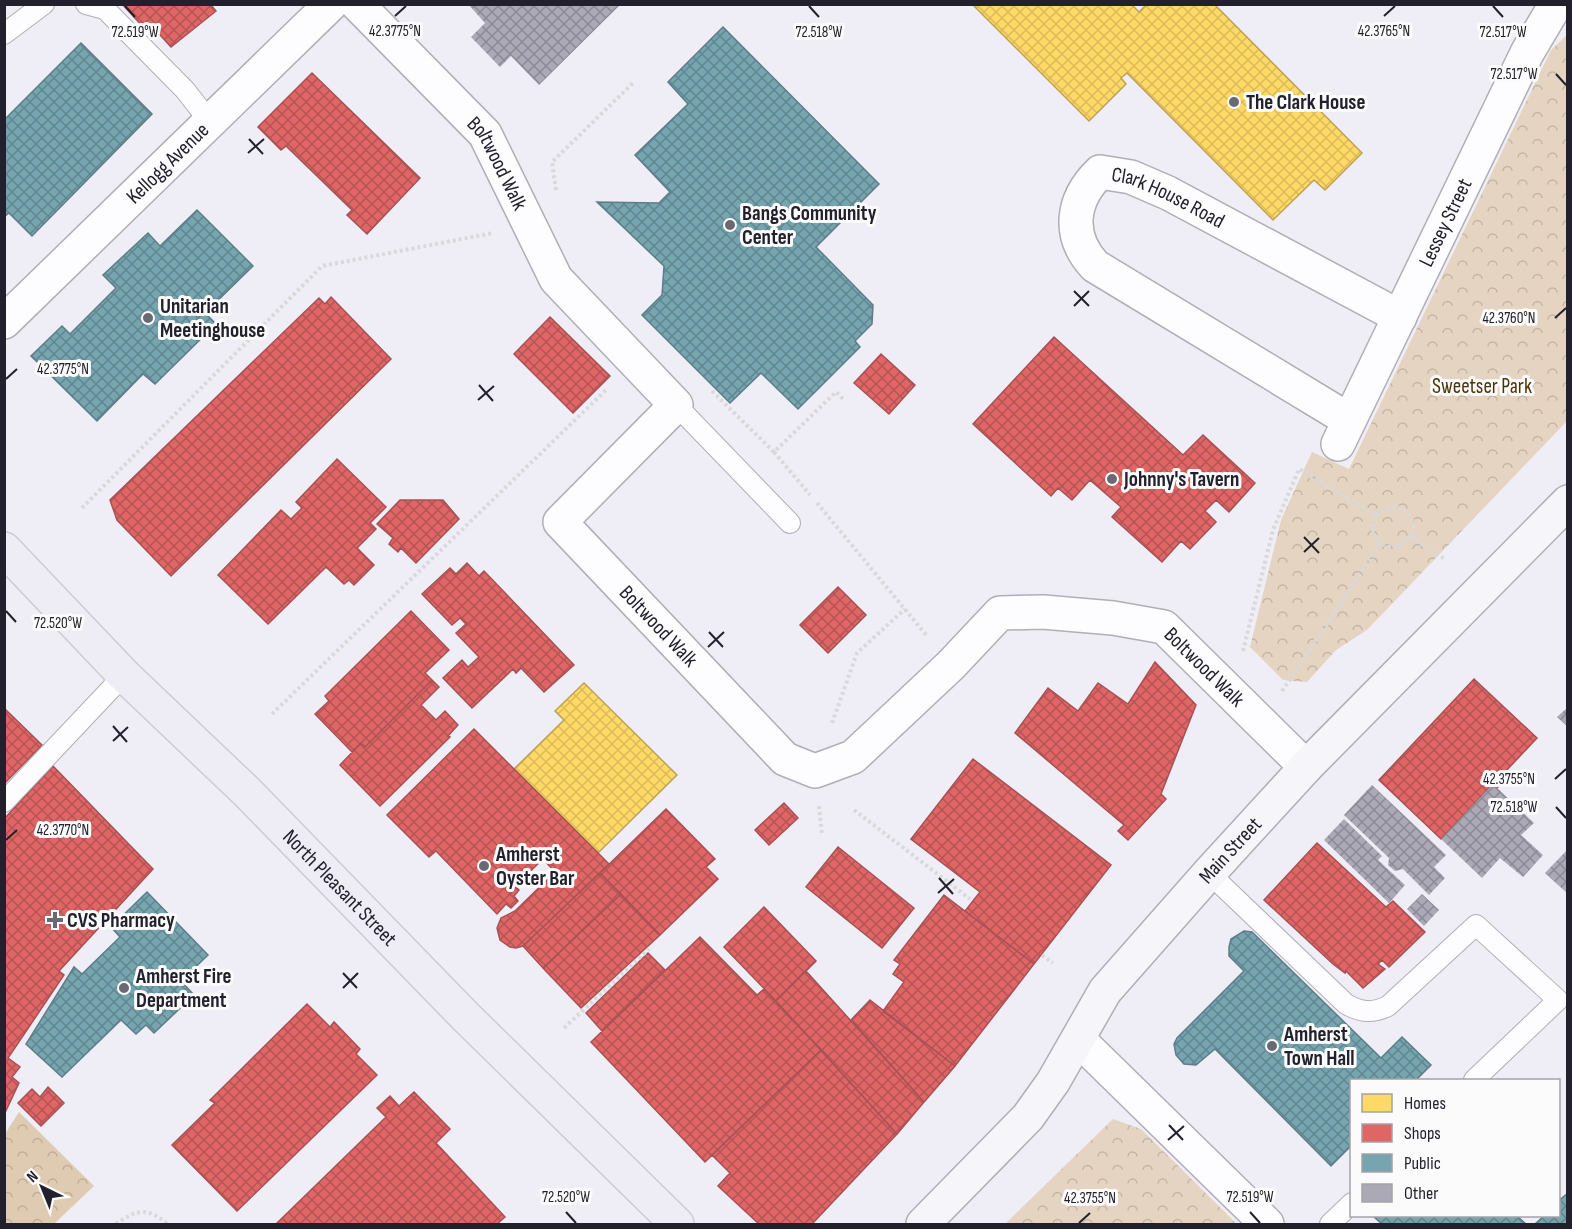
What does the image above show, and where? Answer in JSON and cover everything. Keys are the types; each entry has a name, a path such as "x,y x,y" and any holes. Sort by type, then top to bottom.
{"main road":[{"name":"Main Street","path":"923,1224 1028,1117 1078,1040 1105,991 1209,873 1306,767 1568,502"},
{"name":"North Pleasant Street","path":"4,549 124,675 248,793 465,1016 677,1224"}],"street":[{"name":"Kellogg Avenue","path":"4,322 331,4"},
{"name":"Boltwood Walk","path":"357,4 485,134 556,279 676,405 560,522 785,759 815,771 853,757 951,664 1000,613 1035,611 1113,618 1164,627 1306,767"},
{"name":"Lessey Street","path":"1344,432 1527,53 1556,4"},
{"name":"Clark House Road","path":"1344,432 1095,266 1083,252 1076,233 1077,218 1086,186 1100,172 1131,177 1168,193 1400,317"},
{"path":"1078,1040 1267,1224"}],"lane":[{"path":"4,34 44,4"},
{"path":"86,4 105,9 185,90 210,122"},
{"path":"676,405 790,523"},
{"path":"4,802 124,675"},
{"path":"1209,873 1346,1004 1366,1011 1377,1011 1388,1006 1476,926 1558,1000 1475,1079"},
{"path":"1330,1224 1350,1205"}],"path":[{"path":"557,196 552,162 634,82"},
{"path":"82,508 322,266 530,226"},
{"path":"272,714 635,362"},
{"path":"708,388 774,452 951,664"},
{"path":"774,452 836,392 844,400"},
{"path":"1242,655 1273,530 1299,469 1376,514"},
{"path":"1387,507 1401,508 1411,517 1413,524 1411,537 1394,548 1381,543 1374,533 1376,514 1387,507"},
{"path":"1411,537 1446,560"},
{"path":"1282,691 1381,543"},
{"path":"854,810 970,899"},
{"path":"564,1028 649,949"},
{"path":"1042,955 1053,963"},
{"path":"116,1224 132,1213 142,1212 150,1213 167,1224"}],"green space":[{"name":"Sweetser Park","path":"1567,35 1567,421 1367,630 1336,650 1307,682 1283,680 1250,647 1281,520 1312,452 1349,469 1551,50"},
{"path":"19,1112 94,1186 54,1224 5,1224 5,1134"},
{"path":"1113,1119 1141,1129 1237,1224 1005,1224"}],"building: Homes":[{"name":"The Clark House","path":"972,4 1131,4 1139,12 1145,6 1143,4 1214,4 1362,153 1325,190 1314,180 1273,220 1127,73 1121,78 1126,84 1089,121"},
{"path":"584,683 677,775 598,853 514,769 564,720 555,711"}],"building: Shops":[{"path":"122,4 210,4 216,11 171,47 151,25 145,29"},
{"path":"312,73 420,178 367,234 347,215 352,210 286,146 281,150 258,127"},
{"path":"331,297 391,359 171,576 117,520 110,500 319,298 325,304"},
{"path":"550,317 610,376 573,413 514,354"},
{"path":"1054,337 1183,455 1203,435 1255,483 1229,512 1216,500 1205,511 1216,522 1190,549 1181,541 1162,562 1112,517 1121,507 1090,480 1072,500 1058,488 1051,496 973,424"},
{"path":"881,354 915,385 889,414 854,383"},
{"path":"337,459 386,507 370,523 376,529 357,548 374,565 354,585 349,580 344,584 326,567 268,624 218,575 281,510 291,519 302,508 296,502"},
{"path":"400,500 443,500 459,519 416,563 401,548 398,552 389,544 393,538 377,524"},
{"path":"467,563 479,576 484,571 574,665 544,692 521,668 516,673 513,669 472,708 443,678 462,660 468,667 479,657 456,633 466,624 460,618 452,625 422,594 450,568 456,574"},
{"path":"838,587 866,615 828,653 800,625"},
{"path":"411,611 449,650 425,673 432,680 365,747 361,743 352,752 315,714 329,701 325,696"},
{"path":"1155,662 1196,705 1161,794 1166,799 1128,840 1118,831 1124,825 1015,733 1048,688 1078,711 1098,683 1128,704"},
{"path":"1474,679 1537,738 1504,773 1508,776 1497,788 1493,784 1441,839 1379,780"},
{"path":"432,680 439,687 421,705 436,720 445,711 458,725 448,736 450,737 380,806 340,765 361,743 365,747"},
{"path":"4,708 42,745 4,784"},
{"path":"474,729 609,864 523,946 516,948 500,940 497,928 501,918 515,911 555,872 543,859 515,886 519,890 514,896 518,901 511,908 506,904 497,914 436,851 429,857 387,815"},
{"path":"973,759 1111,865 1034,964 965,911 980,892 911,839"},
{"name":"CVS Pharmacy","path":"53,766 153,869 59,971 64,975 8,1058 20,1067 12,1077 19,1083 4,1115 4,819"},
{"path":"784,803 798,818 769,845 755,830"},
{"path":"666,809 715,859 706,867 718,879 660,935 600,873"},
{"path":"1317,843 1386,907 1393,901 1425,932 1389,967 1382,960 1378,964 1385,969 1363,988 1346,971 1345,973 1333,964 1264,900"},
{"path":"838,847 914,908 882,948 806,887"},
{"path":"600,873 621,894 543,968 523,946"},
{"path":"621,894 660,935 581,1008 543,968"},
{"path":"944,895 1034,964 955,1066 883,1011 904,982 893,974 900,964 894,960"},
{"path":"764,907 816,961 776,1001 724,947"},
{"path":"700,937 757,995 764,989 821,1050 705,1162 591,1042"},
{"path":"648,953 665,970 602,1031 586,1013"},
{"path":"806,971 924,1102 897,1134 776,1001"},
{"path":"870,1000 955,1066 924,1102 851,1020"},
{"path":"307,1004 330,1027 334,1022 360,1049 356,1054 377,1075 237,1211 172,1145 215,1103 210,1100"},
{"path":"821,1050 897,1134 812,1224 759,1224 718,1186 730,1173 712,1155"},
{"path":"48,1087 64,1103 41,1126 18,1103 32,1089 40,1097"},
{"path":"414,1092 450,1129 436,1143 505,1217 497,1224 276,1224 386,1117 377,1108 390,1096 399,1106"}],"building: Public":[{"name":"Bangs Community Center","path":"723,27 879,184 816,247 873,305 872,324 855,341 860,347 798,409 761,373 730,403 642,315 662,295 664,266 597,202 659,203 670,192 635,155 688,104 668,82"},
{"path":"81,43 152,114 32,236 9,213 4,217 4,120"},
{"name":"Unitarian Meetinghouse","path":"197,210 253,266 205,313 216,324 155,384 143,374 97,421 31,356 62,326 70,334 116,288 103,275 148,233 160,246"},
{"name":"Amherst Fire Department","path":"147,892 208,955 181,981 194,995 154,1033 146,1025 136,1034 121,1020 62,1077 26,1044 74,967 82,974 120,937 111,927"},
{"name":"Amherst Town Hall","path":"1244,931 1252,932 1381,1058 1402,1037 1431,1065 1417,1079 1350,1079 1350,1147 1331,1166 1215,1049 1196,1065 1184,1064 1176,1055 1174,1044 1177,1038 1244,971 1229,956 1231,939"},
{"path":"1568,1193 1568,1224 1535,1224 1543,1217 1560,1217 1560,1199"},
{"path":"1374,1217 1518,1217 1526,1224 1382,1224"}],"building: Other":[{"path":"468,4 621,4 539,85 511,56 500,67 471,37 485,23"},
{"path":"1568,707 1568,727 1557,717"},
{"path":"1493,784 1534,823 1521,835 1543,855 1523,877 1500,858 1482,878 1441,839"},
{"path":"1372,785 1446,855 1434,867 1445,878 1429,895 1403,869 1395,871 1388,865 1389,858 1344,815"},
{"path":"1344,819 1382,856 1378,860 1405,885 1389,903 1324,840"},
{"path":"1568,849 1568,894 1545,873"},
{"path":"1422,894 1439,910 1424,926 1407,909"}],"place":[{"name":"The Clark House","path":"1234,102"},
{"name":"Bangs Community Center","path":"730,225"},
{"name":"Unitarian Meetinghouse","path":"148,318"},
{"name":"Johnny's Tavern","path":"1112,479"},
{"name":"Amherst Oyster Bar","path":"484,866"},
{"name":"CVS Pharmacy","path":"55,920"},
{"name":"Amherst Fire Department","path":"124,988"},
{"name":"Amherst Town Hall","path":"1272,1046"}]}
